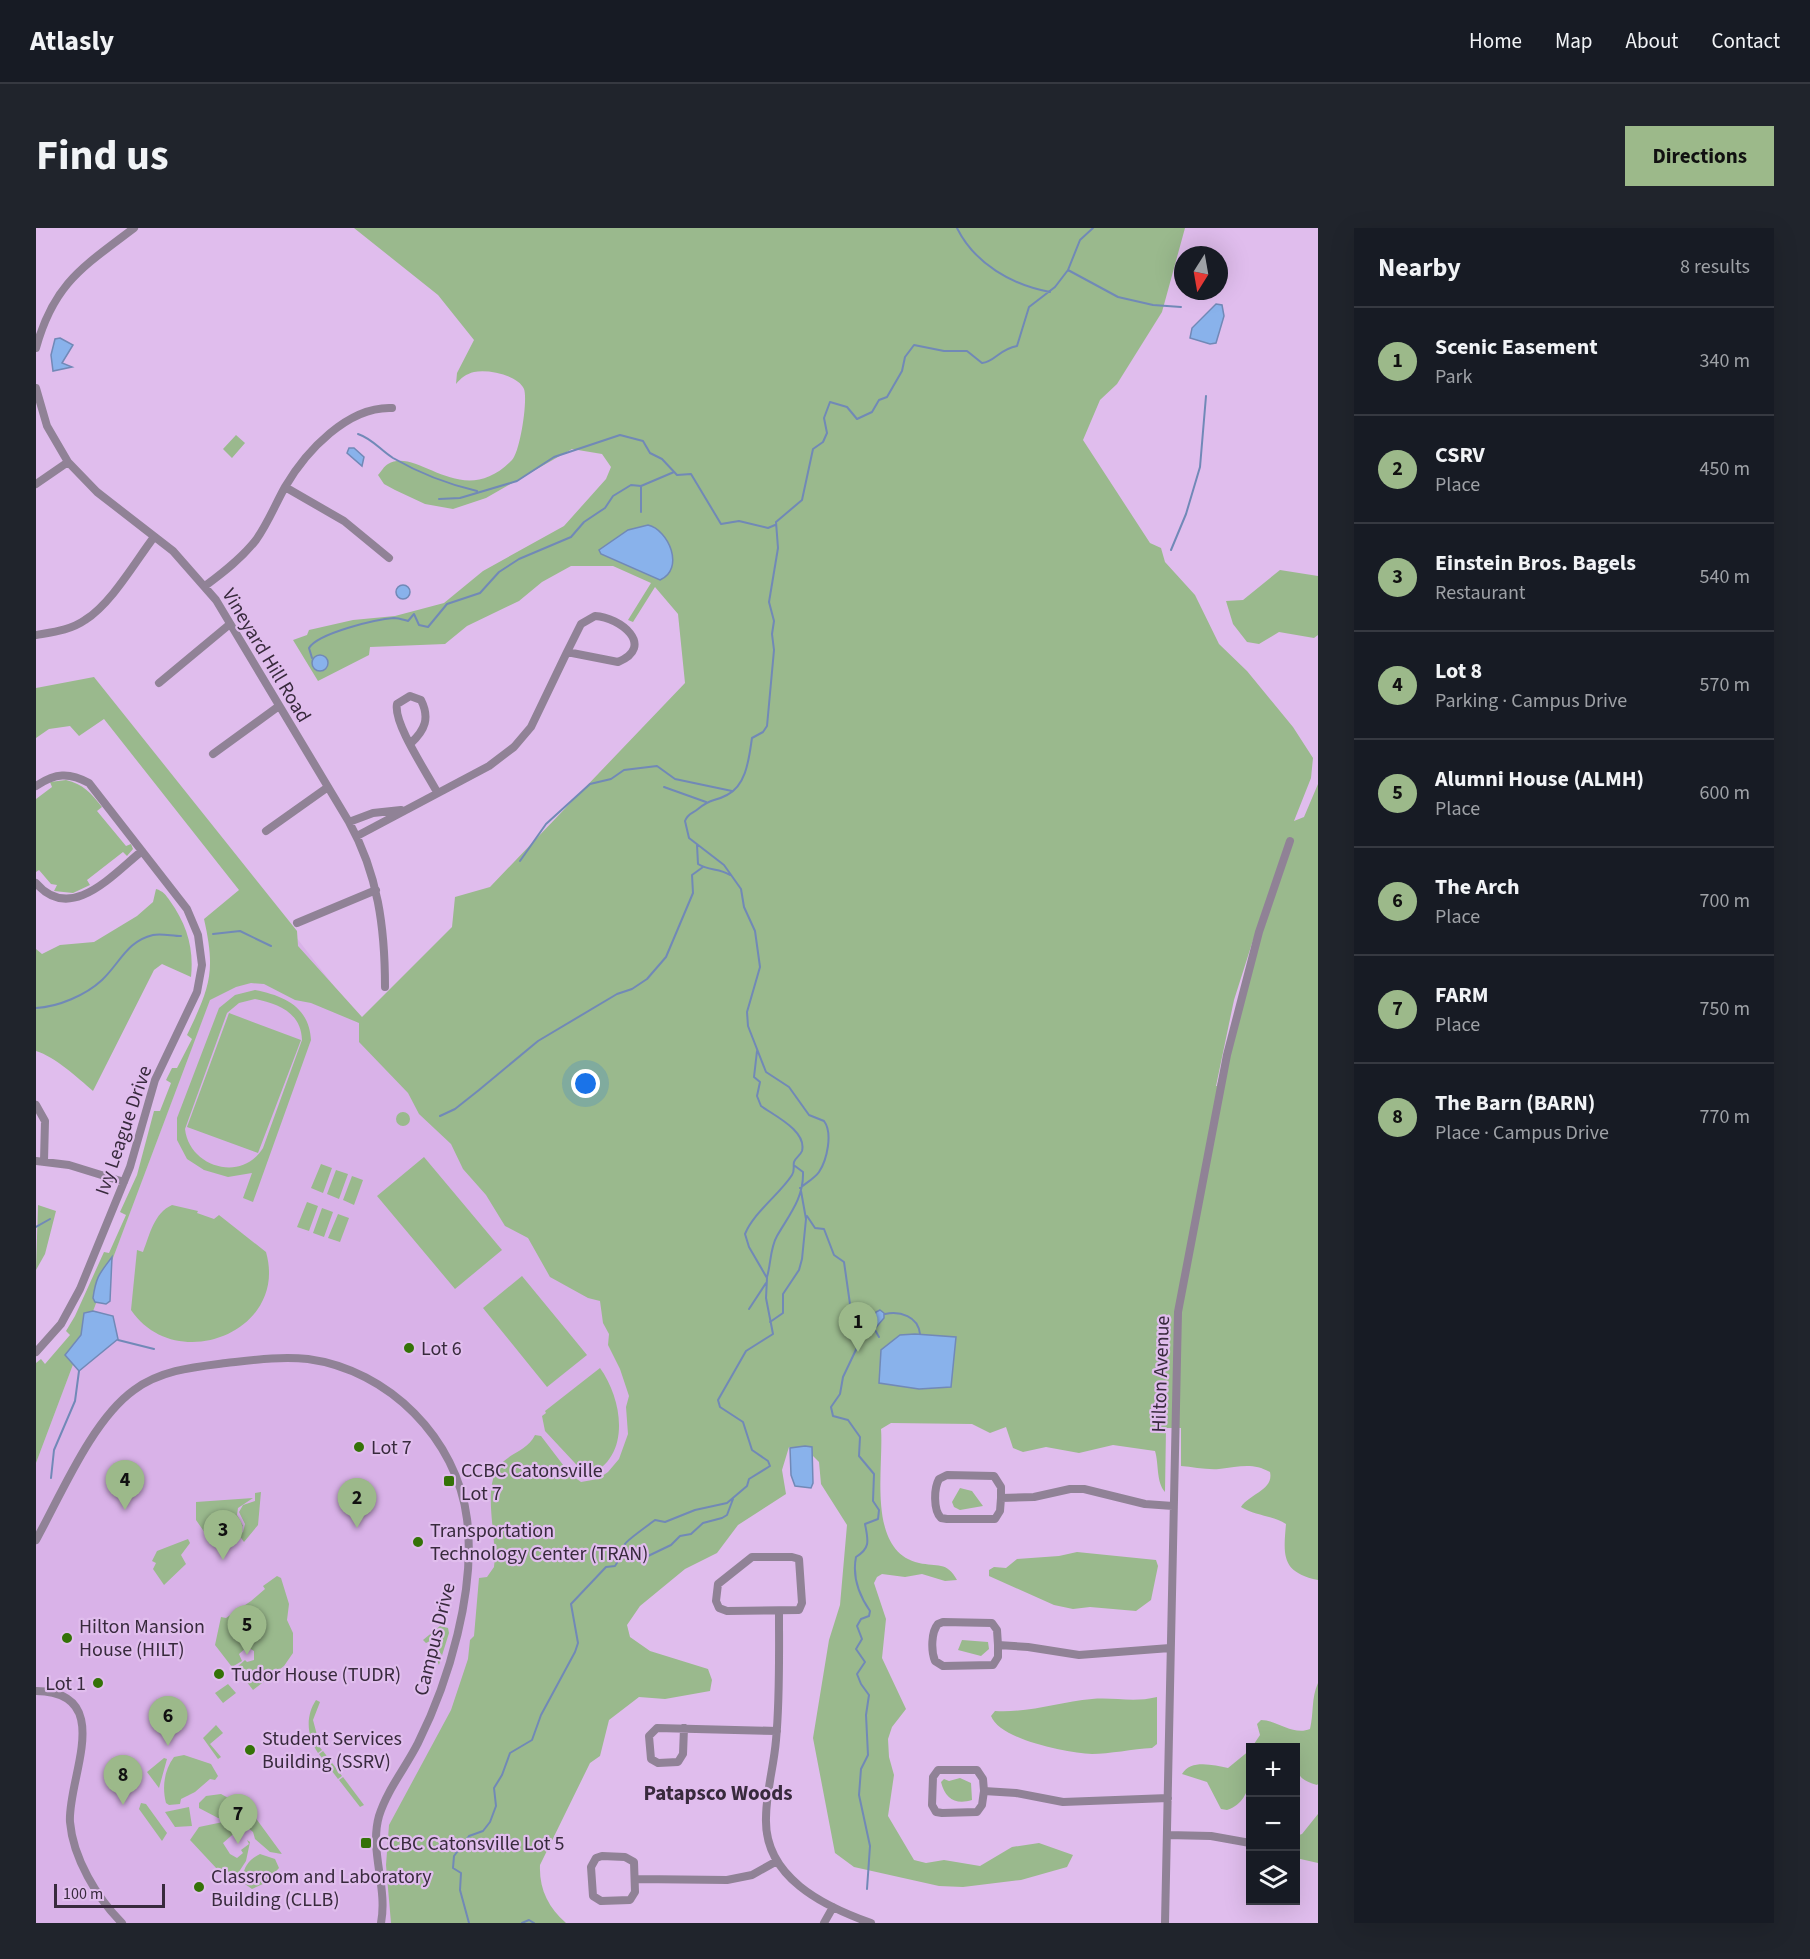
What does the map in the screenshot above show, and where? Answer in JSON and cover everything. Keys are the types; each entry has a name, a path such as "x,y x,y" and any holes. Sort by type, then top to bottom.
{"street":[{"path":"36,348 46,318 67,283 81,268 132,228"},
{"name":"Vineyard Hill Road","path":"36,388 47,426 68,462 97,492 173,551 205,586 349,822 357,836 376,890 384,928 385,987"},
{"path":"205,586 240,558 255,540 285,487 308,456 335,430 364,412 392,408"},
{"path":"36,484 68,462"},
{"path":"285,487 352,527 389,558"},
{"path":"36,635 75,626 87,620 109,596 153,537"},
{"path":"357,836 391,820 401,810 489,766 514,747 531,727 567,652 581,624 595,616 624,626 630,630 634,641 631,652 618,662 567,652"},
{"path":"159,683 230,624"},
{"path":"411,743 424,729 426,714 421,700 410,696 400,700 396,710 411,743 437,792"},
{"path":"213,754 279,706"},
{"name":"Ivy League Drive","path":"36,786 59,774 70,775 89,783 187,909 198,935 202,965 197,992 155,1080 124,1182 71,1308 52,1337 36,1352"},
{"path":"266,831 327,787"},
{"path":"349,822 373,813 401,810"},
{"name":"Hilton Avenue","path":"1165,1923 1178,1312 1227,1055 1259,932 1290,841"},
{"path":"36,883 56,898 81,897 142,851"},
{"path":"297,923 376,890"},
{"path":"36,1105 45,1121 40,1161 83,1168 124,1182"},
{"name":"Campus Drive","path":"36,1540 104,1420 133,1391 166,1373 259,1359 309,1359 365,1377 391,1394 421,1420 443,1450 459,1483 468,1527 468,1564 458,1623 442,1686 417,1746 387,1795 378,1817 376,1840 383,1896 381,1923"},
{"path":"947,1475 994,1476 999,1480 1001,1498 1000,1511 995,1519 941,1518 936,1509 936,1483 947,1475"},
{"path":"1001,1498 1034,1497 1070,1489 1084,1489 1145,1504 1173,1506"},
{"path":"36,1521 44,1525"},
{"path":"752,1557 796,1558 801,1566 802,1606 797,1611 779,1612 723,1611 717,1605 717,1586 752,1557"},
{"path":"779,1612 777,1731 766,1815 768,1837 777,1861 786,1874 803,1890 833,1907 871,1923"},
{"path":"943,1622 992,1623 997,1630 998,1646 998,1657 993,1665 943,1666 934,1661 933,1632 938,1624 943,1622"},
{"path":"998,1646 1028,1647 1079,1655 1170,1648"},
{"path":"36,1686 68,1701 79,1713 83,1723 83,1752 71,1794 73,1836 90,1879 122,1923"},
{"path":"36,1691 51,1693"},
{"path":"684,1728 683,1754 678,1762 658,1763 651,1759 649,1736 654,1730 684,1728 777,1731"},
{"path":"938,1770 977,1770 982,1779 984,1791 980,1810 972,1813 936,1812 932,1805 933,1777 938,1770"},
{"path":"984,1791 1016,1793 1063,1802 1168,1798"},
{"path":"1167,1835 1211,1836 1246,1842"},
{"path":"596,1858 631,1858 634,1862 636,1879 635,1892 630,1900 601,1901 592,1896 591,1867 596,1858"},
{"path":"636,1879 727,1880 752,1875 777,1861"},
{"path":"824,1923 833,1907"}],"shaded area":[{"path":"296,937 361,1021 712,1243 626,1526 470,1923 36,1923 36,1463 214,989"}],"green space":[{"path":"354,228 1185,228 1180,246 1174,246 1174,268 1162,312 1117,384 1100,400 1083,440 1150,543 1161,548 1165,562 1195,595 1219,644 1247,671 1293,727 1313,758 1311,778 1294,821 1304,817 1318,784 1318,1580 1297,1573 1287,1561 1285,1554 1286,1524 1241,1507 1265,1488 1270,1472 1251,1466 1205,1469 1181,1466 1181,1428 1166,1428 1165,1492 1159,1478 1155,1451 1113,1445 1079,1453 1046,1447 1023,1452 1013,1448 1006,1427 990,1433 972,1424 891,1423 881,1429 881,1506 884,1526 891,1542 902,1555 919,1563 945,1567 957,1580 945,1581 922,1574 905,1577 882,1574 874,1583 886,1619 882,1658 906,1709 892,1727 888,1739 889,1757 894,1775 888,1816 914,1860 926,1863 944,1860 980,1866 1012,1847 1039,1843 1073,1855 1067,1867 1021,1880 963,1887 939,1886 854,1867 835,1853 813,1738 829,1640 840,1605 847,1525 821,1484 819,1462 811,1454 789,1447 782,1470 786,1494 738,1525 717,1553 685,1569 640,1606 627,1625 630,1637 650,1651 708,1669 712,1680 710,1691 665,1699 639,1697 609,1720 600,1756 590,1763 540,1865 541,1882 546,1897 554,1911 566,1923 391,1923 386,1865 389,1825 451,1710 468,1659 470,1640 474,1636 479,1578 487,1577 494,1567 491,1500 494,1475 504,1461 528,1444 535,1435 541,1436 570,1474 581,1482 598,1479 608,1472 619,1459 628,1434 626,1407 629,1396 620,1369 608,1345 609,1334 603,1323 600,1301 588,1298 550,1277 528,1238 505,1226 486,1195 463,1169 451,1144 419,1114 408,1093 359,1042 359,1023 311,1003 295,1000 264,984 251,983 236,987 210,1000 36,1463 36,1363 41,1359 45,1364 70,1335 66,1331 104,1252 109,1253 126,1215 120,1212 137,1175 154,1111 160,1111 171,1083 166,1080 172,1068 177,1068 192,1039 187,1035 206,991 210,953 204,919 239,890 104,719 79,736 70,726 49,729 36,738 36,688 94,677 297,931 298,946 362,1017 452,927 455,897 490,887 685,683 678,614 655,587 633,622 628,620 651,583 613,566 571,566 542,582 519,601 467,626 445,644 370,647 369,655 318,681 293,640 307,635 309,630 353,620 395,616 444,603 483,571 564,526 606,479 611,467 602,454 572,449 486,498 453,509 425,504 384,484 378,475 388,464 400,461 413,463 442,475 476,480 494,474 512,460 518,447 524,414 524,389 516,380 487,371 469,374 456,384 457,373 474,340 438,295","holes":["1254,937 1217,1086 1234,1000"]},
{"path":"236,435 245,443 232,458 223,449"},
{"path":"1280,570 1318,576 1318,635 1314,638 1279,632 1259,644 1247,642 1233,624 1226,601 1243,600"},
{"path":"66,780 90,793 102,807 97,811 126,846 131,844 133,849 127,856 123,852 87,880 90,885 73,893 54,891 57,885 51,884 39,870 36,872 36,799 52,787 50,782"},
{"path":"156,889 167,897 185,928 190,947 191,977 162,964 154,970 93,1091 58,1063 36,1051 36,949 42,954 60,945 94,942 137,916 153,902"},
{"path":"255,990 276,996 294,1005 306,1019 311,1040 253,1202 243,1198 252,1173 228,1177 204,1170 187,1159 177,1140 177,1118 219,1008 235,995","holes":["255,999 280,1007 293,1016 301,1030 302,1040 263,1148 254,1159 243,1165 218,1166 206,1161 196,1153 185,1129 227,1013 239,1003"]},
{"path":"229,1013 301,1040 258,1153 187,1127"},
{"path":"400,1112 406,1112 410,1119 406,1126 400,1126 396,1122 396,1116"},
{"path":"424,1157 502,1250 455,1289 377,1196"},
{"path":"321,1164 332,1168 323,1193 311,1188"},
{"path":"336,1170 348,1174 339,1199 327,1194"},
{"path":"352,1176 363,1180 354,1205 343,1200"},
{"path":"307,1202 318,1206 309,1231 297,1227"},
{"path":"38,1205 56,1211 45,1254 36,1270"},
{"path":"172,1205 198,1211 197,1213 214,1219 219,1215 266,1252 269,1280 261,1304 245,1323 224,1336 200,1342 174,1340 151,1330 131,1310 137,1250 143,1252 157,1219"},
{"path":"322,1208 333,1212 324,1237 313,1233"},
{"path":"338,1214 349,1218 340,1242 328,1238"},
{"path":"522,1276 587,1355 547,1387 483,1308"},
{"path":"600,1368 614,1396 619,1427 617,1442 611,1456 601,1468 587,1476 545,1431 542,1416 546,1413 545,1411"},
{"path":"960,1488 972,1491 983,1506 960,1510 954,1507 952,1502"},
{"path":"261,1492 258,1525 244,1542 239,1535 243,1532 245,1524 239,1512 243,1505 255,1501 255,1493"},
{"path":"253,1498 238,1508 237,1515 243,1526 225,1535 221,1528 215,1527 205,1533 196,1520 196,1502"},
{"path":"188,1539 190,1543 181,1555 186,1564 164,1585 153,1569 156,1563 152,1561 157,1551"},
{"path":"1077,1552 1156,1560 1158,1566 1151,1600 1136,1611 1090,1607 1073,1609 1054,1605 989,1576 989,1570 994,1567 1006,1568 1017,1559 1059,1556"},
{"path":"277,1576 281,1578 289,1604 287,1620 293,1633 293,1653 284,1666 253,1690 236,1668 245,1660 247,1662 254,1660 254,1651 247,1647 239,1654 242,1661 232,1667 215,1645 221,1617 226,1618 251,1601 265,1589 263,1586"},
{"path":"440,1626 448,1628 449,1633 439,1665 437,1661 442,1655 430,1641 426,1643 423,1640"},
{"path":"962,1640 988,1642 989,1649 981,1656 958,1650"},
{"path":"1318,1683 1317,1785 1309,1783 1300,1776 1300,1743 1255,1743 1260,1735 1257,1724 1261,1720 1297,1731 1310,1729 1314,1695"},
{"path":"228,1684 236,1693 223,1703 215,1693"},
{"path":"1157,1697 1157,1744 1152,1748 1099,1754 1067,1751 1036,1744 1007,1732 991,1716 995,1711 1032,1709 1080,1700 1140,1700"},
{"path":"316,1700 320,1702 313,1720 317,1735 314,1740 322,1750 318,1753 309,1726 310,1713"},
{"path":"216,1725 223,1733 210,1744 221,1757 218,1759 203,1738"},
{"path":"323,1751 342,1776 338,1779 319,1754"},
{"path":"1246,1753 1246,1793 1242,1800 1227,1810 1221,1809 1207,1782 1182,1774 1191,1766 1197,1765 1228,1768"},
{"path":"184,1755 211,1764 218,1776 215,1780 210,1779 195,1792 181,1799 180,1804 169,1805 166,1803 164,1791 166,1773 174,1757"},
{"path":"164,1758 167,1759 159,1788 147,1772"},
{"path":"343,1777 364,1805 360,1807 339,1780"},
{"path":"960,1778 971,1783 972,1800 956,1801 945,1793 941,1782 944,1779 949,1781"},
{"path":"221,1794 232,1800 233,1810 229,1817 218,1818 199,1808 199,1803 206,1796"},
{"path":"234,1797 241,1798 282,1854 270,1852 255,1839 253,1832 241,1817"},
{"path":"141,1803 146,1804 167,1833 162,1841 139,1809"},
{"path":"189,1807 192,1826 175,1827 165,1812"},
{"path":"1318,1814 1318,1863 1300,1859 1300,1835"},
{"path":"223,1822 239,1829 223,1843 230,1854 237,1858 243,1853 241,1850 249,1844 247,1840 250,1842 246,1861 231,1884 190,1840 199,1827"},
{"path":"260,1854 275,1859 279,1868 265,1883 252,1889 245,1884 244,1870 252,1859"}],"water":[{"path":"1216,304 1222,305 1224,316 1216,343 1210,344 1190,338 1192,328"},
{"path":"60,338 73,345 62,363 72,367 53,371 51,355 55,339"},
{"path":"349,448 354,448 364,457 362,466 347,453"},
{"path":"648,525 656,528 668,542 673,559 668,575 660,580 601,554 599,550 628,530"},
{"path":"403,585 408,587 410,592 408,597 403,599 398,597 396,592 398,587"},
{"path":"317,655 323,655 328,663 326,669 317,671 312,666 312,660"},
{"path":"112,1257 110,1301 106,1304 95,1302 93,1298 97,1280"},
{"path":"880,1310 884,1313 884,1318 873,1331 872,1324 876,1312"},
{"path":"93,1311 113,1316 118,1339 79,1371 65,1355 81,1335 84,1313"},
{"path":"900,1335 956,1337 951,1387 919,1389 879,1383 881,1350"},
{"path":"812,1447 813,1483 811,1488 795,1486 791,1475 790,1448"}],"waterway":[{"path":"957,228 974,252 996,271 1022,284 1050,292"},
{"path":"800,1188 822,1167 828,1146 827,1126 824,1121 809,1115 789,1087 766,1072 748,1026 747,1012 760,967 755,931 744,907 741,889 724,865 689,838 685,821 689,815 702,806 727,795 739,785 746,770 752,738 763,732 767,726 774,650 772,634 774,621 769,602 778,548 776,522 802,500 813,449 823,442 827,433 824,418 830,402 847,407 857,419 872,412 879,400 887,397 902,371 905,357 914,345 944,351 967,351 982,363 1017,346 1029,307 1055,287 1068,270 1080,240 1093,228"},
{"path":"1068,270 1118,297 1153,305 1181,307"},
{"path":"1171,550 1186,514 1200,467 1206,396"},
{"path":"358,434 393,458 413,468 477,491"},
{"path":"439,499 460,498 517,481 554,457 620,435 643,441 650,453 662,459 677,475 691,474 721,524 739,521 768,528 775,525"},
{"path":"312,658 309,648 315,642 335,632 362,624 394,618 408,621 414,614 419,625 428,627 447,604 480,593 499,572 519,559 571,537 584,522 605,508 613,496 631,485 641,486 674,472"},
{"path":"641,486 641,512"},
{"path":"520,861 546,824 590,784 611,779 624,770 657,766 675,779 732,791"},
{"path":"664,787 706,802"},
{"path":"697,845 698,864 730,875"},
{"path":"440,1116 455,1109 538,1041 647,979 666,957 693,893 692,875 703,867"},
{"path":"213,934 240,931 271,946"},
{"path":"36,1008 62,1003 88,991 102,980 130,947 144,938 156,934 181,936"},
{"path":"469,1923 460,1890 461,1873 453,1868 454,1856 469,1836 483,1831 490,1822 496,1806 494,1788 502,1775 510,1753 532,1740 541,1715 575,1652 578,1643 571,1604 606,1567 615,1566 625,1544 655,1520 665,1522 695,1510 727,1503 747,1486 749,1479 770,1466 768,1461 752,1450 743,1422 720,1407 718,1400 746,1351 773,1334 766,1298 767,1278 749,1247 745,1234 754,1218 792,1175 795,1161 802,1151 800,1137 795,1131 761,1106 757,1096 760,1082 754,1077 757,1051"},
{"path":"767,1277 775,1241 795,1206 801,1190 803,1172 795,1166"},
{"path":"770,1322 783,1313 783,1294 799,1270 802,1259 806,1219 801,1191"},
{"path":"807,1216 815,1228 824,1229 834,1255 844,1262 851,1311 873,1319"},
{"path":"36,1227 50,1219"},
{"path":"749,1309 766,1283"},
{"path":"885,1314 897,1313 907,1316 916,1323 920,1334"},
{"path":"864,1316 863,1335 843,1377 840,1394 831,1407 833,1416 848,1420 860,1437 859,1456 874,1474 873,1501 879,1510 878,1519 865,1524 867,1543 861,1554 856,1557 855,1564 857,1586 870,1611 869,1616 861,1619 857,1626 862,1639 856,1649 865,1662 857,1674 869,1695 866,1715 868,1755 861,1769 859,1795 870,1846 867,1889"},
{"path":"875,1330 879,1337"},
{"path":"118,1340 154,1349"},
{"path":"51,1478 54,1450 75,1401 79,1371"},
{"path":"646,1557 671,1545 680,1536 691,1534 703,1523 727,1515 733,1499"},
{"path":"522,1923 529,1920 534,1923"}],"place":[{"name":"Lot 6","path":"409,1348"},
{"name":"Scenic Easement","path":"858,1352"},
{"name":"Lot 7","path":"359,1447"},
{"name":"CCBC Catonsville Lot 7","path":"449,1481"},
{"name":"Lot 8","path":"125,1510"},
{"name":"CSRV","path":"357,1528"},
{"name":"Transportation Technology Center (TRAN)","path":"418,1542"},
{"name":"Einstein Bros. Bagels","path":"223,1560"},
{"name":"Hilton Mansion House (HILT)","path":"67,1638"},
{"name":"Alumni House (ALMH)","path":"247,1655"},
{"name":"Tudor House (TUDR)","path":"219,1674"},
{"name":"Lot 1","path":"98,1683"},
{"name":"The Arch","path":"168,1746"},
{"name":"Student Services Building (SSRV)","path":"250,1750"},
{"name":"The Barn (BARN)","path":"123,1805"},
{"name":"CCBC Catonsville Lot 5","path":"366,1843"},
{"name":"FARM","path":"238,1844"},
{"name":"Classroom and Laboratory Building (CLLB)","path":"199,1887"}],"district":[{"name":"Patapsco Woods","path":"718,1793"}]}
